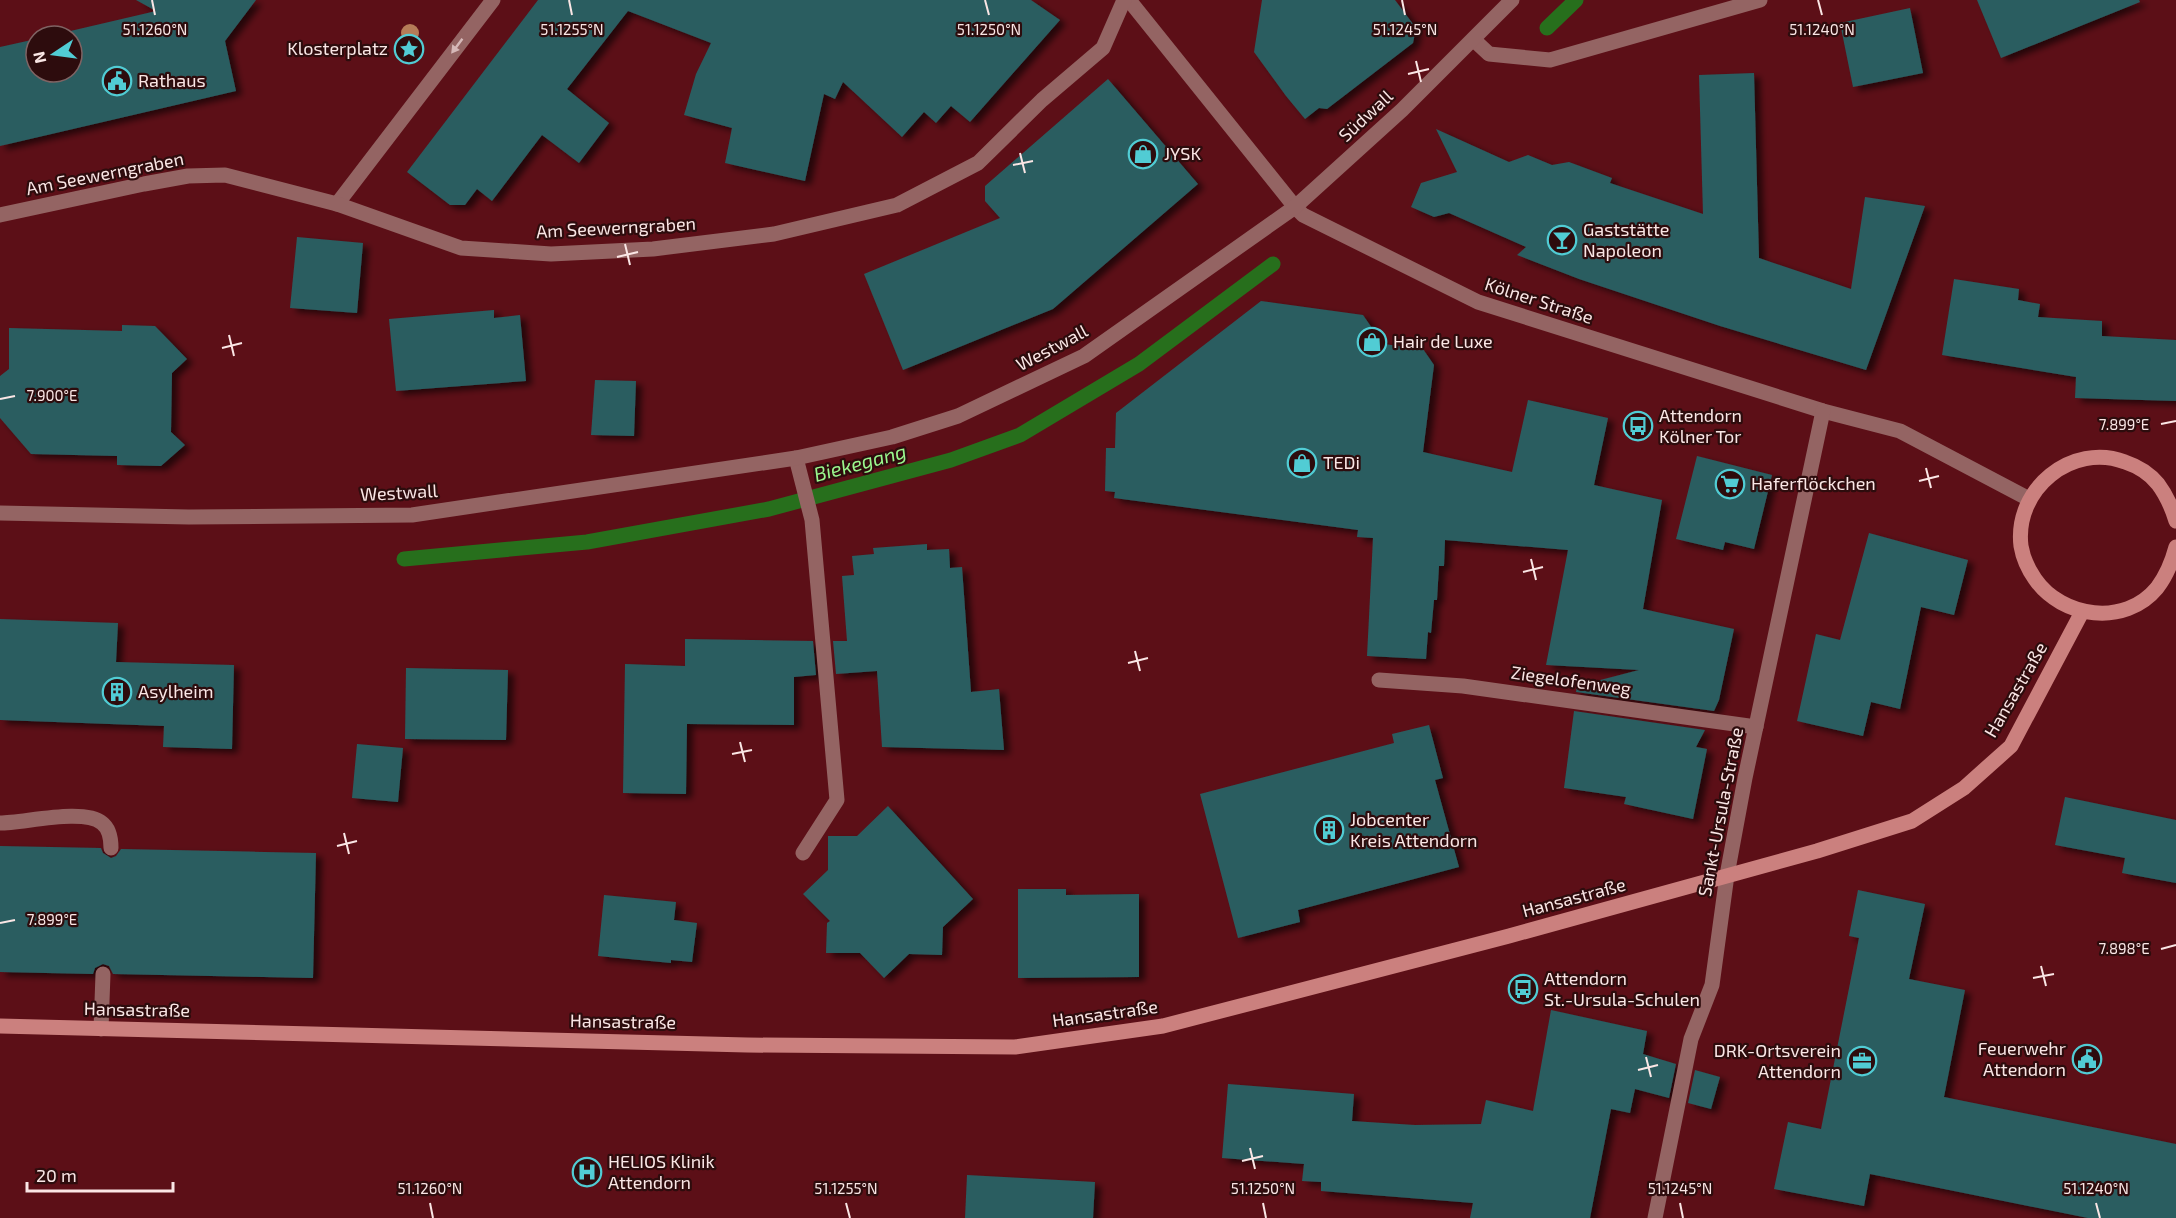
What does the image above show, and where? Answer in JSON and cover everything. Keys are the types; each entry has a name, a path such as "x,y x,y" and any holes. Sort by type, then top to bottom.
{"main road":[{"path":"2176,521 2173,502 2157,483 2138,467 2114,458 2089,457 2065,465 2045,479 2029,499 2022,522 2021,545 2028,568 2042,588 2060,603 2082,612 2109,613 2135,605 2156,589 2171,567 2176,547"},
{"name":"Hansastraße","path":"0,1026 747,1045 1015,1047 1163,1026 1509,936 1817,851 1912,821 1964,788 2011,746 2082,612"}],"street":[{"path":"337,204 493,0"},
{"name":"Am Seewerngraben","path":"0,215 188,176 225,175 337,204 461,248 551,254 653,249 774,234 897,205 978,163 1042,100 1103,48 1124,0"},
{"name":"Kölner Straße","path":"1129,0 1303,215 1478,302 1823,411 1900,431 2029,499"},
{"name":"Südwall","path":"1295,207 1402,110 1512,0"},
{"path":"1474,40 1489,54 1550,60 1760,0"},
{"name":"Westwall","path":"0,513 189,516 412,515 797,463 958,416 1084,356 1295,207"},
{"name":"Sankt-Ursula-Straße","path":"1655,1218 1691,1038 1712,985 1727,875 1745,778 1823,411"},
{"path":"797,463 812,520 837,800 803,853"},
{"name":"Ziegelofenweg","path":"1379,680 1463,686 1756,727"},
{"path":"0,823 80,815 102,822 111,835 111,848"},
{"path":"101,1029 103,974"}],"building":[{"name":"Rathaus","path":"136,0 256,0 225,41 236,91 0,146 0,47 24,42 24,84 84,84 84,28 156,11"},
{"path":"538,0 1031,0 1060,20 970,122 951,106 936,123 924,112 902,137 843,82 835,99 824,94 805,181 725,163 732,128 684,115 696,74 711,43 628,11 567,89 609,123 579,163 542,135 492,201 477,189 465,205 450,205 407,172"},
{"path":"1262,0 1395,0 1416,28 1413,43 1327,109 1319,108 1305,119 1254,52"},
{"path":"1977,0 2139,0 2140,2 2001,58"},
{"path":"1910,8 1923,73 1853,87 1840,23"},
{"path":"1754,73 1759,258 1851,289 1865,197 1925,206 1866,370 1720,326 1579,279 1517,255 1526,247 1449,213 1434,217 1411,207 1421,183 1457,172 1436,129 1509,162 1528,155 1552,165 1569,162 1612,178 1610,183 1703,214 1699,75"},
{"path":"1108,79 1198,184 1053,309 903,370 864,274 1000,218 985,201 985,186"},
{"path":"297,237 363,243 357,313 290,308"},
{"path":"1954,279 2019,289 2018,300 2040,304 2038,317 2102,321 2102,336 2176,340 2176,401 2075,398 2076,377 1942,355"},
{"path":"1261,301 1363,315 1383,344 1423,349 1434,365 1423,452 1512,472 1528,400 1608,418 1594,485 1662,500 1643,609 1734,629 1719,700 1714,711 1576,692 1577,686 1639,670 1546,665 1568,550 1445,540 1444,566 1439,566 1437,600 1434,600 1431,633 1428,632 1426,659 1367,656 1373,538 1357,537 1358,530 1114,498 1115,492 1105,491 1106,448 1115,448 1116,413"},
{"path":"494,310 494,318 520,315 526,381 396,391 389,319"},
{"path":"122,325 155,326 187,359 172,373 171,432 185,445 161,466 117,465 117,456 31,454 0,418 0,376 9,369 9,328 122,331"},
{"path":"595,380 636,381 634,436 591,435"},
{"path":"1697,456 1772,475 1754,549 1725,542 1723,550 1676,539"},
{"path":"1869,533 1968,560 1954,615 1921,607 1900,709 1871,702 1863,736 1797,721 1816,634 1840,640"},
{"path":"927,544 927,550 949,549 950,568 962,567 971,692 999,689 1004,750 882,747 877,671 836,674 833,641 847,641 842,576 854,575 852,556 874,554 873,548"},
{"name":"Asylheim","path":"0,619 118,623 116,662 234,665 232,749 163,747 164,726 0,720"},
{"path":"685,639 813,641 816,675 794,677 794,725 687,724 686,794 623,793 625,664 685,666"},
{"path":"406,668 508,670 506,740 405,739"},
{"path":"1574,711 1705,730 1696,747 1707,749 1693,819 1624,804 1626,797 1564,788"},
{"name":"Jobcenter Kreis Attendorn","path":"1429,725 1443,778 1435,780 1459,867 1298,910 1300,922 1238,938 1200,794 1394,743 1392,734"},
{"path":"357,744 403,748 398,802 352,798"},
{"path":"2065,797 2176,820 2176,883 2122,873 2125,858 2055,845"},
{"path":"888,806 973,899 943,927 942,955 909,954 884,978 860,953 826,953 827,923 830,921 803,894 828,870 828,836 857,836"},
{"path":"0,846 101,848 103,853 111,858 116,856 121,849 316,853 313,978 113,974 109,966 103,964 95,968 93,974 0,972"},
{"path":"1018,889 1066,889 1066,895 1139,894 1139,977 1018,978"},
{"path":"1858,890 1925,904 1909,979 1965,990 1944,1097 2176,1144 2176,1218 2088,1218 1870,1174 1864,1206 1774,1189 1788,1122 1821,1129 1859,938 1849,936"},
{"path":"604,895 676,902 674,920 697,923 692,962 671,960 671,963 598,956"},
{"path":"1551,1010 1647,1031 1643,1054 1676,1064 1669,1098 1635,1089 1630,1113 1611,1109 1590,1218 1470,1218 1473,1203 1321,1191 1321,1182 1302,1181 1304,1164 1222,1158 1228,1084 1354,1094 1352,1121 1415,1125 1481,1124 1486,1100 1533,1111"},
{"path":"1695,1070 1720,1077 1711,1109 1688,1103"},
{"path":"967,1175 1095,1182 1093,1218 965,1218"}],"waterway":[{"name":"Biekegang","path":"1547,28 1576,0"},
{"name":"Biekegang","path":"404,559 587,542 769,509 951,460 1020,435 1139,364 1273,264"}],"place":[{"name":"Klosterplatz","path":"409,49"},
{"name":"Rathaus","path":"117,81"},
{"name":"JYSK","path":"1143,154"},
{"name":"Gaststätte Napoleon","path":"1562,240"},
{"name":"Hair de Luxe","path":"1372,342"},
{"name":"Attendorn Kölner Tor","path":"1638,426"},
{"name":"TEDi","path":"1302,463"},
{"name":"Haferflöckchen","path":"1730,484"},
{"name":"Asylheim","path":"117,692"},
{"name":"Jobcenter Kreis Attendorn","path":"1329,830"},
{"name":"Attendorn St.-Ursula-Schulen","path":"1523,989"},
{"name":"Feuerwehr Attendorn","path":"2087,1059"},
{"name":"DRK-Ortsverein Attendorn","path":"1862,1061"},
{"name":"HELIOS Klinik Attendorn","path":"587,1172"}]}
